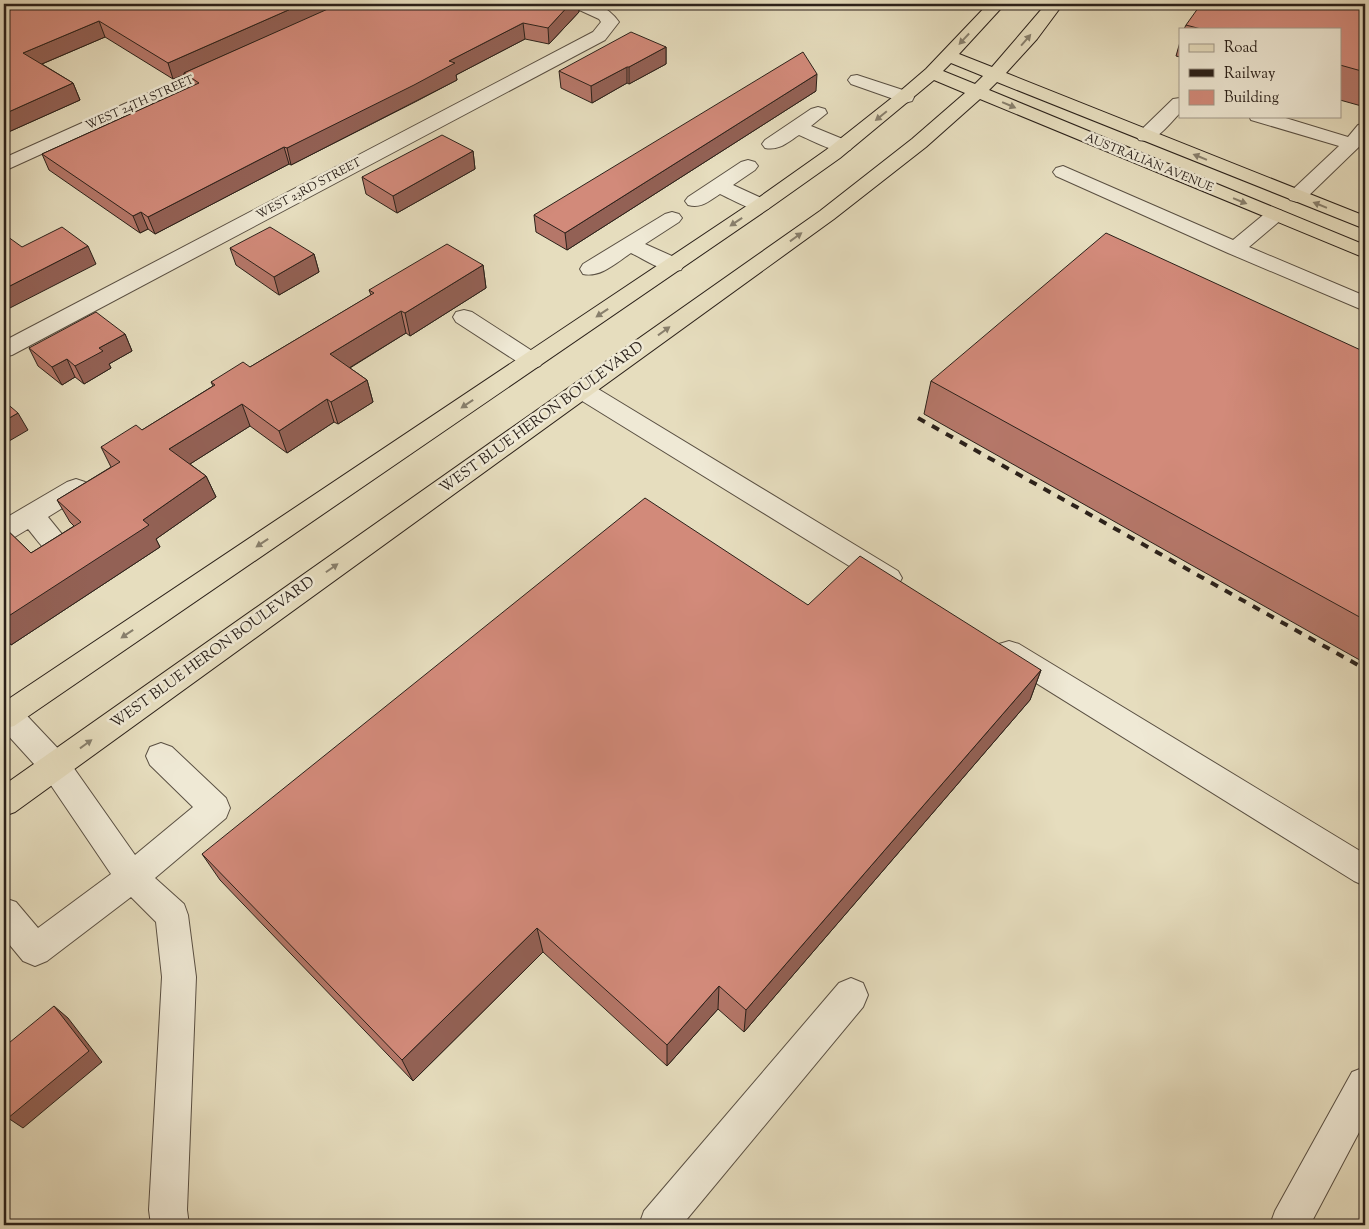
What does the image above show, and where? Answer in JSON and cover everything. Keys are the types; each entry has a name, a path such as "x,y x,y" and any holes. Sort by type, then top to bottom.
{"main road":[{"path":"5,714 532,361 761,205 843,146 905,97 932,73 996,4"},
{"name":"WEST BLUE HERON BOULEVARD","path":"4,802 897,163 996,75 1055,4"},
{"name":"AUSTRALIAN AVENUE","path":"948,56 1365,223"},
{"name":"AUSTRALIAN AVENUE","path":"932,73 1365,252"}],"street":[{"name":"WEST 23RD STREET","path":"4,350 599,36 610,22 605,14 581,4"},
{"name":"WEST 24TH STREET","path":"4,165 240,57"},
{"path":"857,80 905,97"},
{"path":"1146,136 1179,104"},
{"path":"772,144 818,113"},
{"path":"1265,118 1352,144"},
{"path":"797,127 843,146"},
{"path":"1297,196 1352,144 1365,129"},
{"path":"695,201 748,166"},
{"path":"1063,172 1235,249 1365,304"},
{"path":"719,186 761,205"},
{"path":"1235,249 1275,215"},
{"path":"591,269 672,218"},
{"path":"630,245 673,265"},
{"path":"464,317 532,361"},
{"path":"582,390 906,588"},
{"path":"4,531 76,488"},
{"path":"31,515 61,549"},
{"path":"991,641 1365,871"},
{"path":"5,714 55,766 132,877 172,915 179,977 168,1210 170,1225"},
{"path":"4,913 35,950 132,877 216,808 161,756"},
{"path":"658,1225 851,995"},
{"path":"1289,1225 1365,1085"}],"building":[{"path":"27,4 302,4 168,63 99,21 23,53 73,83 4,114 4,12"},
{"path":"339,4 570,4 548,28 523,23 449,61 455,63 414,85 287,148 284,147 148,217 141,212 133,216 42,154 199,83 184,73"},
{"path":"1201,4 1365,4 1365,72 1342,66 1342,28 1197,28 1186,25"},
{"path":"631,32 666,47 591,86 559,71"},
{"path":"803,52 817,74 565,233 534,215"},
{"path":"442,135 473,151 393,196 362,177"},
{"path":"62,227 88,246 4,289 4,234 22,247"},
{"path":"270,227 314,254 274,277 230,248"},
{"path":"1106,233 1365,352 1365,620 931,381"},
{"path":"447,244 483,265 405,313 401,311 330,354 367,380 331,402 327,399 279,431 242,404 169,449 206,476 143,520 149,525 4,619 4,527 31,553 81,522 57,500 120,462 101,447 136,425 142,430 215,385 211,382 243,362 250,367 374,293 369,290"},
{"path":"96,312 125,334 99,348 103,351 75,366 67,359 52,367 29,348"},
{"path":"4,401 18,413 4,421"},
{"path":"645,498 808,605 860,556 1041,670 746,1010 719,986 667,1045 537,928 402,1060 202,854"},
{"path":"54,1006 89,1051 8,1118 4,1113 4,1047"}],"railway":[{"path":"918,418 1365,669"}]}
